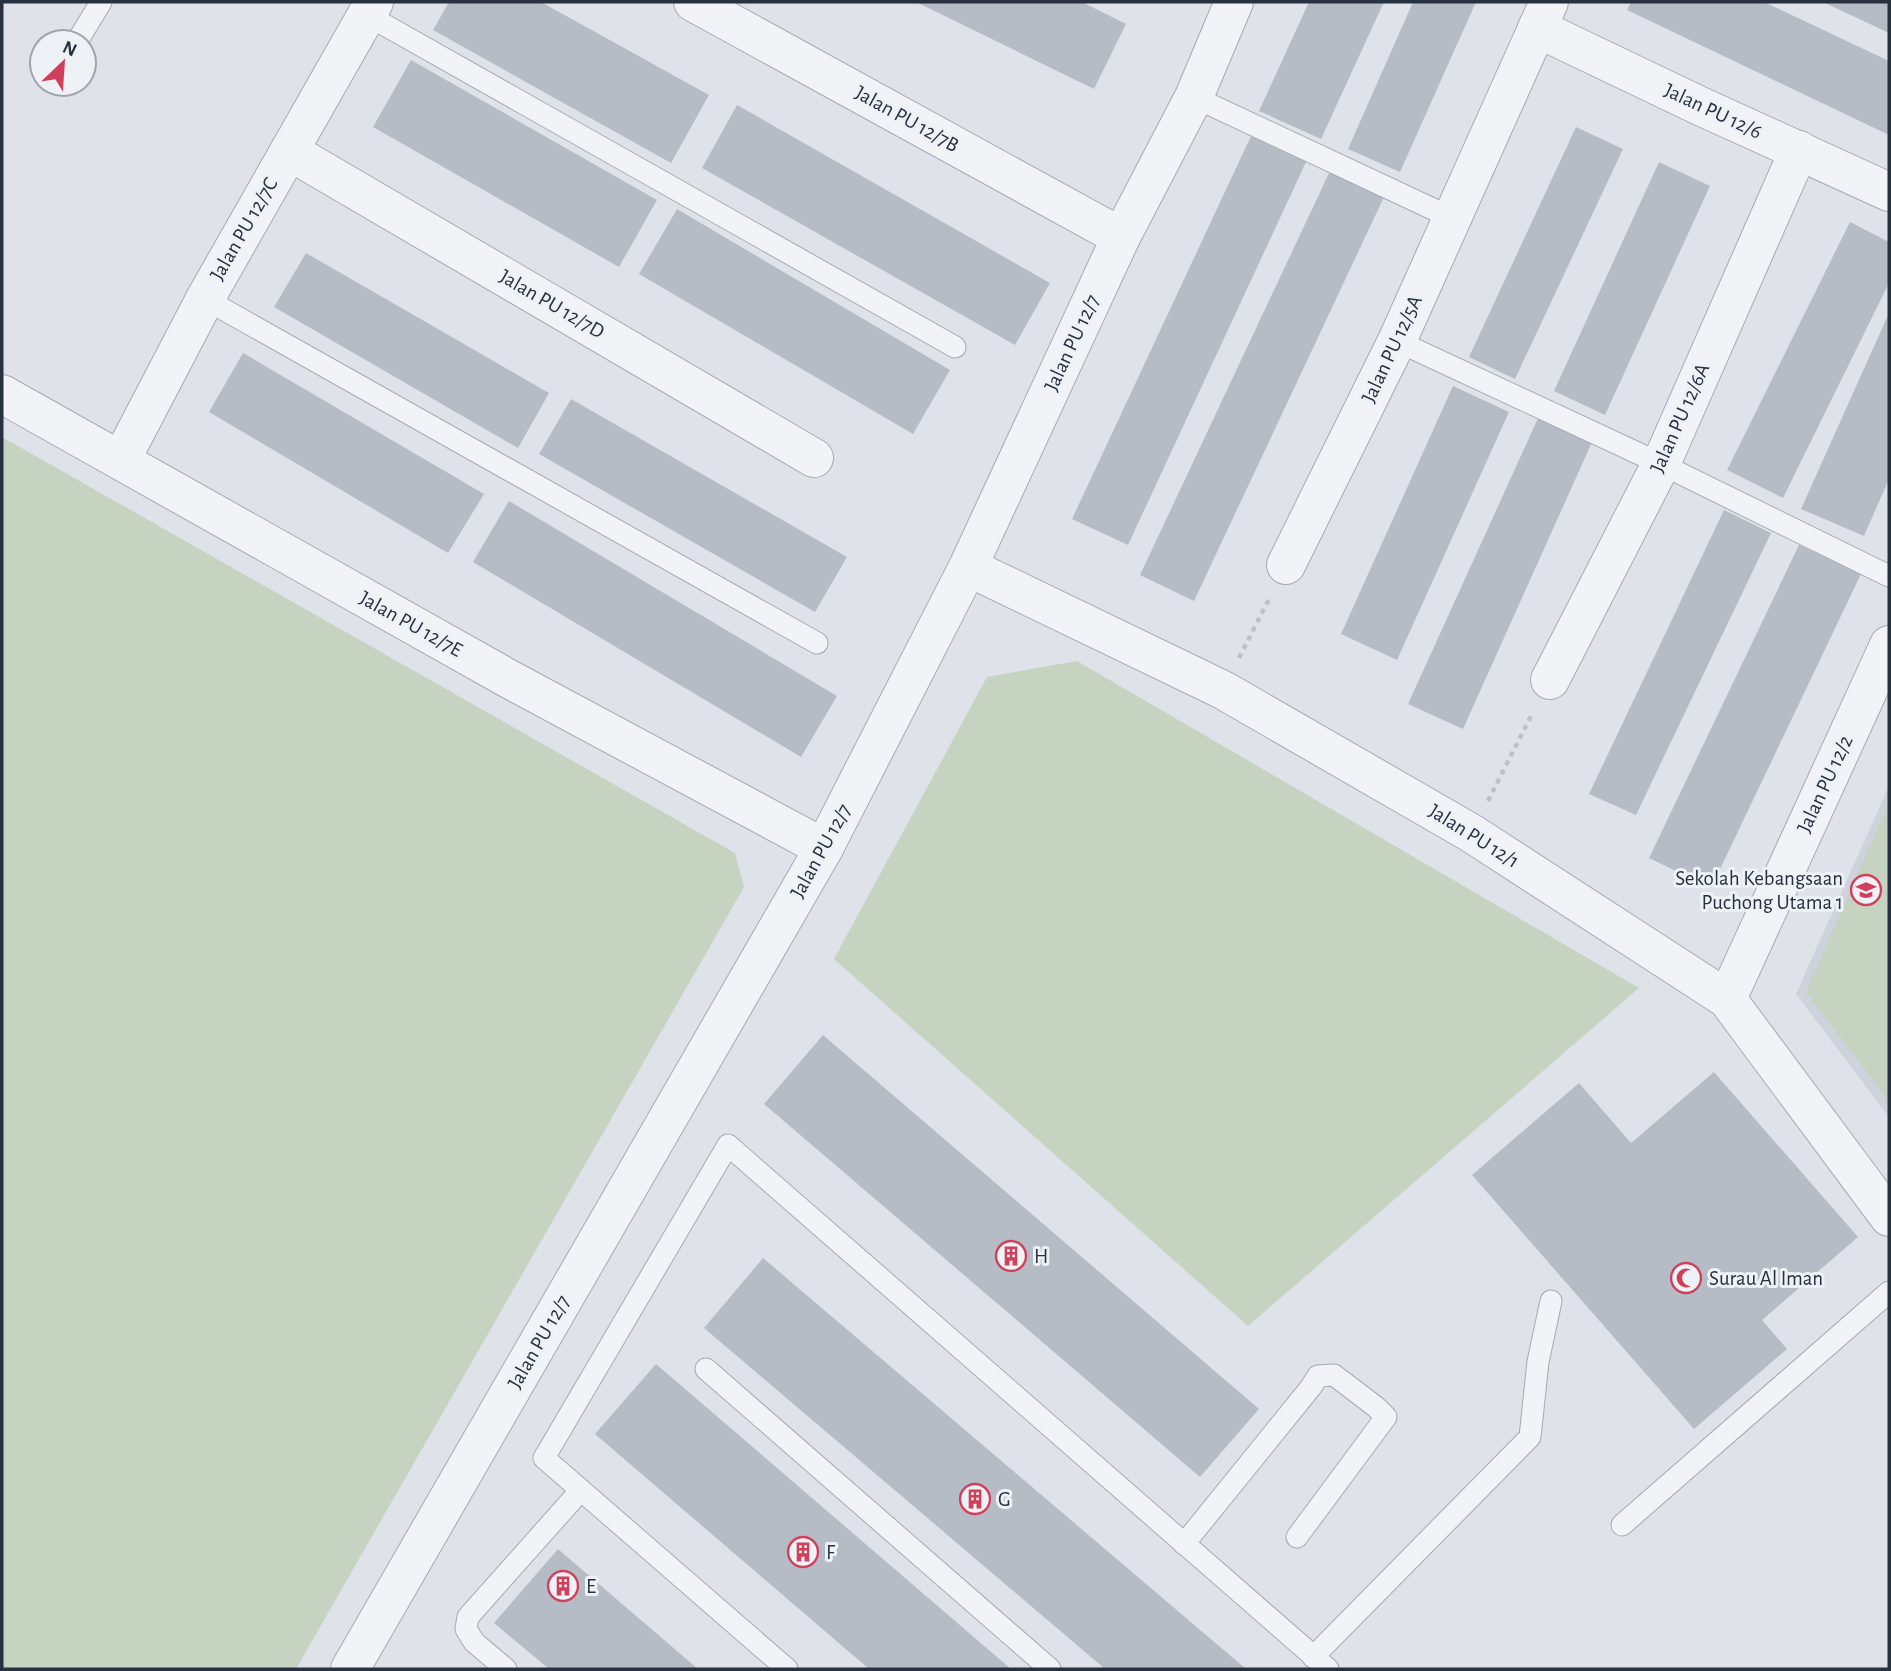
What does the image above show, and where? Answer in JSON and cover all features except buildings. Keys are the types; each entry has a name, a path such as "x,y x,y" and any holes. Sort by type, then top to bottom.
{"street":[{"name":"Jalan PU 12/7","path":"350,1669 824,848 968,567 1121,237 1194,97 1234,2"},
{"name":"Jalan PU 12/7B","path":"704,4 1121,237"},
{"name":"Jalan PU 12/7C","path":"121,460 205,299 370,8"},
{"name":"Jalan PU 12/6","path":"1543,15 1700,106 1889,192"},
{"name":"Jalan PU 12/5A","path":"1286,565 1397,341 1543,15"},
{"name":"Jalan PU 12/6A","path":"1550,680 1661,464 1799,150"},
{"name":"Jalan PU 12/7D","path":"289,151 814,458"},
{"name":"Jalan PU 12/7E","path":"2,394 509,679 824,848"},
{"name":"Jalan PU 12/1","path":"968,567 1223,690 1471,833 1727,999 1889,1217"},
{"name":"Jalan PU 12/2","path":"1727,999 1889,645"}],"lane":[{"path":"85,28 101,2"},
{"path":"370,8 955,347"},
{"path":"1194,97 1452,218"},
{"path":"205,299 817,643"},
{"path":"1397,341 1661,464 1889,576"},
{"path":"787,1669 544,1458 728,1145 1321,1663 1530,1437 1538,1362 1551,1301"},
{"path":"1622,1525 1889,1292"},
{"path":"706,1370 1050,1669"},
{"path":"1184,1544 1318,1376 1334,1375 1386,1418 1297,1537"},
{"path":"506,1669 474,1642 466,1629 468,1617 581,1490"}],"path":[{"path":"1223,690 1286,565"},
{"path":"1471,833 1550,680"}],"shaded area":[{"name":"Sekolah Kebangsaan Puchong Utama 1","path":"1889,786 1889,1117 1796,994"}],"green space":[{"path":"2,437 735,853 744,887 296,1669 2,1669"},
{"path":"1077,661 1639,988 1248,1326 834,959 987,677"},
{"name":"Sekolah Kebangsaan Puchong Utama 1","path":"1889,803 1889,1101 1806,992"}],"place":[{"name":"Sekolah Kebangsaan Puchong Utama 1","path":"1866,890"},
{"name":"H","path":"1011,1256"},
{"name":"Surau Al Iman","path":"1686,1278"},
{"name":"G","path":"975,1499"},
{"name":"F","path":"803,1552"},
{"name":"E","path":"563,1586"}]}
